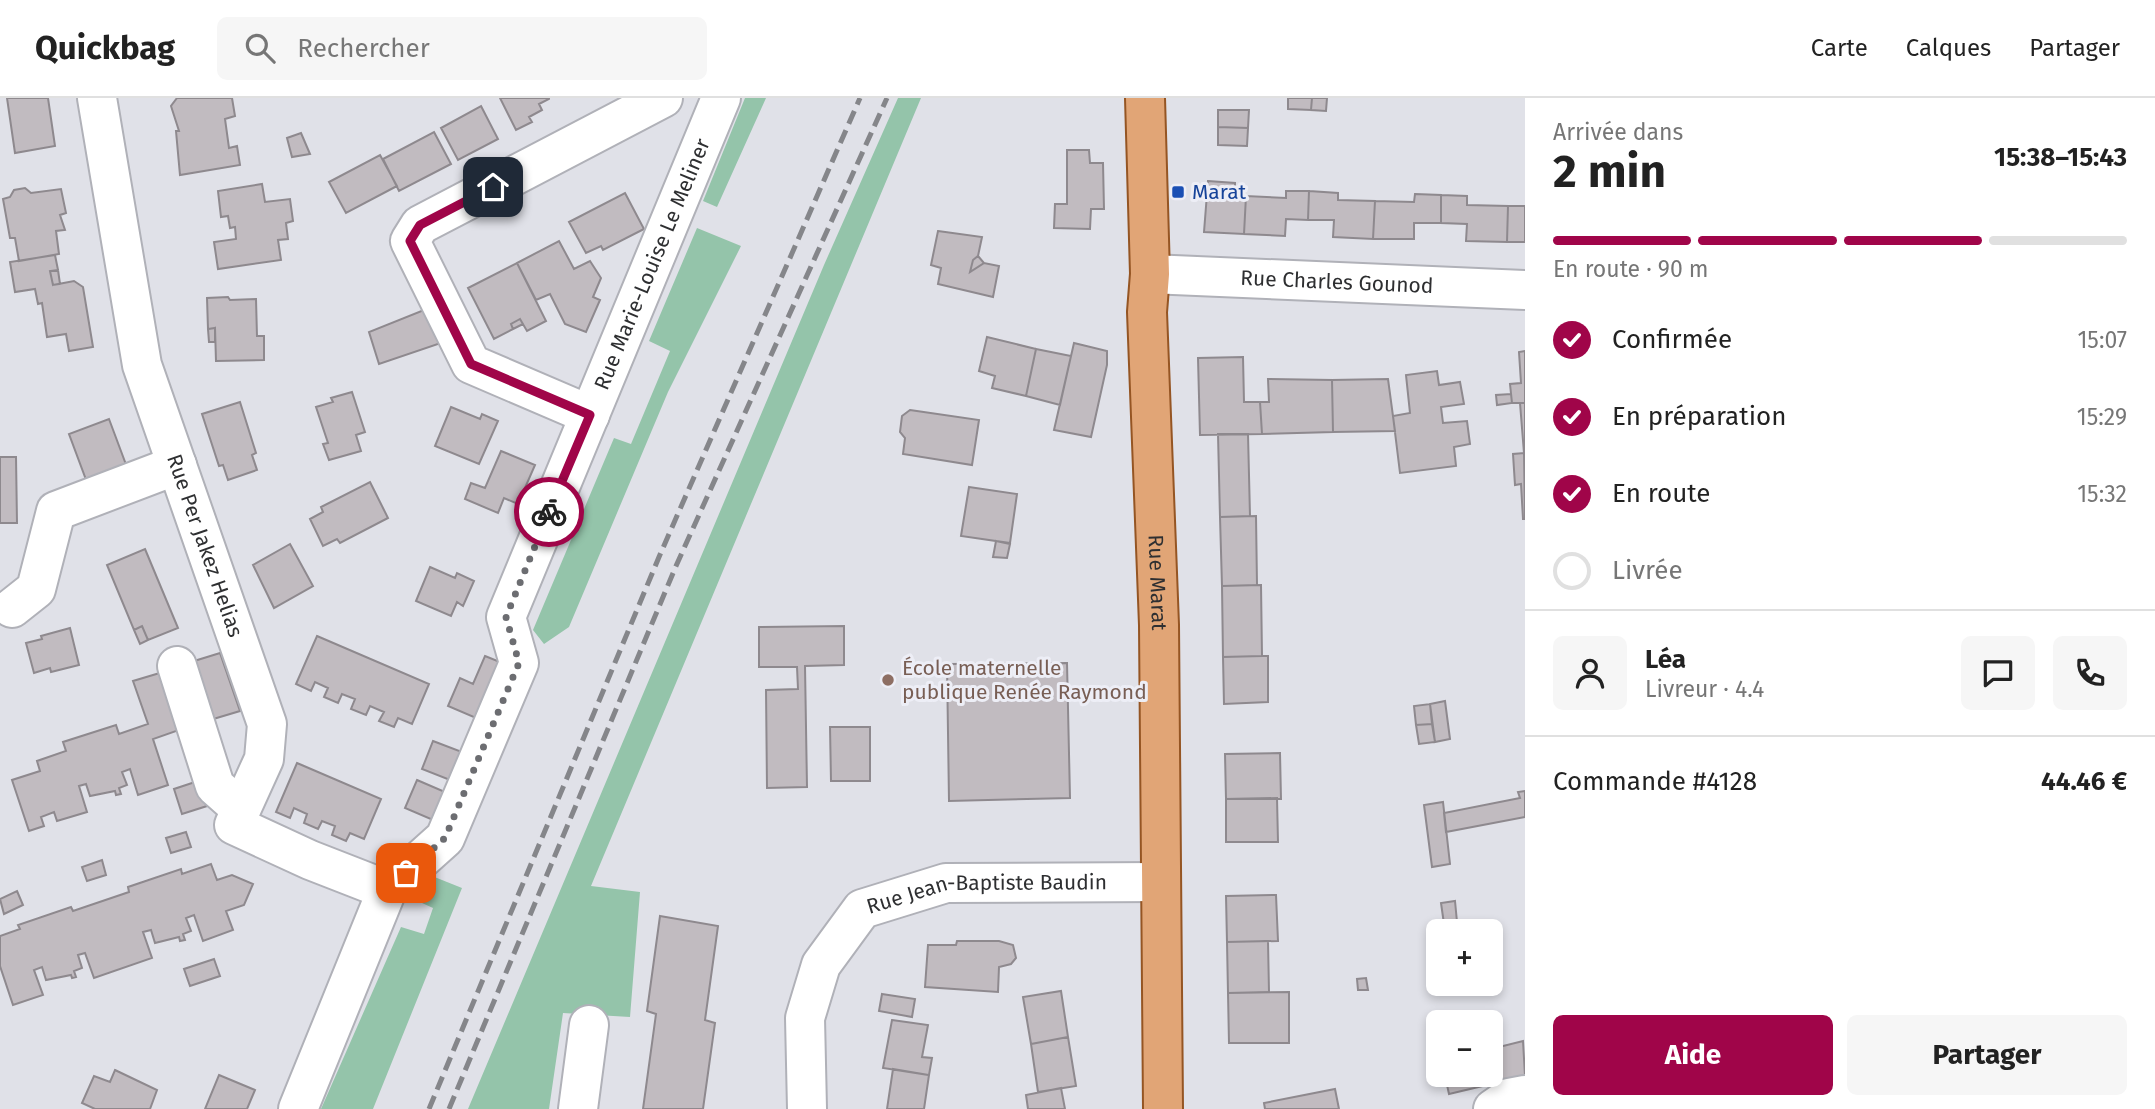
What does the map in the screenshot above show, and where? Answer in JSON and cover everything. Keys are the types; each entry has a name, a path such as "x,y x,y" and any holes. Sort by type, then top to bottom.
{"main road":[{"name":"Rue Marat","path":"1145,98 1150,274 1147,312 1159,625 1163,1109"}],"street":[{"name":"Rue Per Jakez Helias","path":"97,98 142,365 267,724 264,759 241,810"},
{"path":"590,415 471,364 410,241 420,225 663,98"},
{"name":"Rue Marie-Louise Le Meliner","path":"298,1109 387,890 445,838 493,726 519,663 506,617 721,98"},
{"name":"Rue Charles Gounod","path":"1150,274 1525,290"},
{"path":"12,608 36,589 56,511 177,465"},
{"path":"177,666 215,786 241,810 234,825 310,860 387,890"},
{"name":"Rue Jean-Baptiste Baudin","path":"807,1109 805,1018 821,965 862,909 946,883 1161,882"},
{"path":"578,1109 589,1025"},
{"path":"1493,1109 1509,1098 1525,1094"}],"green space":[{"path":"745,98 766,98 717,207 703,201"},
{"path":"898,98 921,98 591,886 640,892 630,1017 563,1013 549,1109 468,1109 824,265"},
{"path":"697,228 741,246 668,392 569,627 544,644 533,630 614,438 631,444 670,351 649,341"},
{"path":"432,876 462,888 373,1109 321,1109 401,927 424,934 433,908 411,898 418,883"}],"building":[{"path":"7,98 48,98 55,146 15,153"},
{"path":"177,98 232,98 235,116 225,119 229,148 237,146 240,165 180,175 176,131 179,131 171,106"},
{"path":"500,98 549,99 539,104 542,110 529,117 532,122 516,130"},
{"path":"1288,98 1312,98 1311,110 1288,109"},
{"path":"1312,98 1327,98 1326,111 1311,110"},
{"path":"481,106 498,139 458,160 441,128"},
{"path":"1218,110 1249,110 1248,128 1218,127"},
{"path":"1218,127 1248,128 1247,146 1218,145"},
{"path":"434,132 451,164 399,191 383,159"},
{"path":"301,133 310,154 292,157 287,138"},
{"path":"1067,150 1089,150 1090,163 1103,163 1104,209 1091,209 1090,229 1054,228 1055,204 1067,204"},
{"path":"380,155 397,186 346,213 329,182"},
{"path":"1208,181 1235,183 1235,196 1246,196 1244,234 1204,232"},
{"path":"262,184 265,202 290,199 293,221 286,223 288,239 278,240 281,260 218,269 214,242 236,239 235,227 230,228 228,216 221,217 218,191"},
{"path":"25,188 31,193 61,189 66,213 60,215 65,230 56,231 59,254 19,261 15,238 10,238 3,199 10,197 14,190"},
{"path":"1286,191 1309,191 1308,220 1286,219 1285,236 1244,234 1246,196 1286,198"},
{"path":"1309,191 1338,193 1338,200 1375,201 1373,239 1333,237 1334,220 1308,220"},
{"path":"625,193 644,229 603,250 601,246 586,253 569,222"},
{"path":"1415,194 1441,195 1441,223 1414,223 1414,239 1373,239 1375,201 1414,202"},
{"path":"1441,195 1467,196 1467,205 1508,206 1507,242 1466,241 1467,224 1441,223"},
{"path":"1508,206 1525,206 1525,242 1507,242"},
{"path":"938,231 982,237 978,256 973,260 970,272 984,263 999,266 993,297 938,284 941,268 931,265"},
{"path":"559,241 574,269 590,261 601,278 593,297 600,300 586,332 565,324 550,294 536,300 517,263"},
{"path":"55,255 58,270 50,271 53,285 74,281 83,287 93,347 69,351 66,334 47,337 42,303 38,304 35,289 15,292 10,262"},
{"path":"978,256 984,263 970,272 973,260"},
{"path":"517,263 546,321 527,331 520,319 511,324 513,329 494,339 468,288"},
{"path":"58,270 60,284 53,285 50,271"},
{"path":"228,297 230,300 256,299 257,336 264,336 264,360 216,361 215,328 208,329 207,298"},
{"path":"424,310 441,343 379,364 369,332"},
{"path":"520,319 523,324 513,329 511,324"},
{"path":"215,328 215,342 209,342 208,329"},
{"path":"987,337 1036,349 1026,396 992,388 995,376 979,371"},
{"path":"1074,343 1107,351 1107,365 1091,437 1054,430"},
{"path":"1036,349 1071,356 1060,405 1026,396"},
{"path":"1525,351 1525,403 1512,403 1510,384 1521,383 1519,352"},
{"path":"1243,357 1244,402 1260,402 1262,434 1200,435 1198,358"},
{"path":"1437,371 1439,385 1460,382 1464,404 1441,407 1443,423 1467,421 1470,444 1454,447 1456,466 1400,473 1393,416 1410,413 1406,375"},
{"path":"1268,379 1332,380 1333,432 1262,434 1260,402 1269,402"},
{"path":"1388,379 1395,431 1333,432 1332,380"},
{"path":"352,392 365,432 356,435 361,451 329,460 323,444 328,443 316,407 333,402 331,398"},
{"path":"1511,394 1512,403 1497,405 1496,395"},
{"path":"240,402 256,453 252,455 257,470 228,480 223,465 219,466 202,414"},
{"path":"1520,403 1525,403 1525,453 1524,453"},
{"path":"451,407 480,419 482,414 498,421 479,464 435,446"},
{"path":"910,410 979,420 972,465 903,454 905,438 900,432 902,416"},
{"path":"109,419 128,470 88,485 69,434"},
{"path":"1218,434 1248,434 1250,516 1220,517"},
{"path":"501,451 535,465 518,504 504,498 498,513 465,499 471,483 485,488"},
{"path":"1524,453 1523,519 1521,484 1515,485 1513,454"},
{"path":"0,457 16,457 17,523 0,523"},
{"path":"370,482 388,518 340,543 337,539 323,546 310,519 323,512 321,507"},
{"path":"969,487 1017,494 1010,543 961,536"},
{"path":"1256,516 1257,585 1222,586 1220,517"},
{"path":"996,541 1010,544 1007,558 993,557"},
{"path":"290,544 313,586 274,608 253,565"},
{"path":"145,549 178,628 148,640 142,626 134,630 107,565"},
{"path":"430,567 455,578 457,573 474,581 463,606 457,602 451,616 416,601"},
{"path":"1261,585 1262,656 1223,657 1222,586"},
{"path":"142,626 148,640 140,644 134,630"},
{"path":"844,626 844,665 805,666 807,787 767,788 766,690 798,689 797,667 759,667 759,627"},
{"path":"70,628 79,665 51,672 50,668 34,673 26,643"},
{"path":"317,636 429,684 412,724 398,718 394,727 379,721 384,712 370,706 366,715 351,709 355,699 342,694 338,703 324,697 328,688 315,682 311,691 296,684"},
{"path":"220,653 240,711 210,720 191,662"},
{"path":"485,656 500,662 476,718 448,706 460,678 473,684"},
{"path":"1268,656 1268,702 1224,704 1223,657"},
{"path":"1067,663 1070,798 949,801 947,664"},
{"path":"163,672 182,729 153,739 168,785 138,795 130,769 122,772 127,785 119,788 121,794 116,795 115,791 90,796 86,784 79,786 87,812 57,821 54,812 41,817 44,826 29,831 12,780 40,771 37,761 66,751 63,742 116,725 119,734 148,724 133,681"},
{"path":"1445,701 1450,739 1435,742 1430,704"},
{"path":"1430,704 1432,724 1416,725 1414,706"},
{"path":"1432,724 1435,742 1419,744 1416,725"},
{"path":"830,727 870,727 870,781 831,781"},
{"path":"433,741 462,752 450,780 422,769"},
{"path":"1280,753 1281,799 1226,799 1225,754"},
{"path":"297,763 381,799 364,839 350,833 346,841 332,835 335,826 322,821 318,829 304,823 307,814 294,808 290,818 276,812"},
{"path":"417,780 445,792 433,820 405,808"},
{"path":"198,781 207,806 182,814 174,789"},
{"path":"1525,791 1525,817 1446,832 1444,813 1520,798 1518,792"},
{"path":"1277,798 1278,842 1226,842 1226,799"},
{"path":"1443,802 1450,864 1432,867 1424,805"},
{"path":"186,832 191,847 171,853 166,838"},
{"path":"102,860 106,875 87,881 82,867"},
{"path":"211,864 217,880 232,875 253,884 244,905 226,911 233,930 203,941 194,915 186,918 191,931 183,934 185,940 180,941 179,937 155,943 151,930 143,932 152,958 94,978 85,953 78,955 82,968 74,971 76,977 72,978 71,975 46,980 42,967 34,970 43,995 13,1005 0,966 0,936 20,929 18,925 71,907 73,911 129,892 128,887 181,869 182,874"},
{"path":"17,891 23,905 4,914 0,899"},
{"path":"1276,895 1278,941 1227,942 1226,896"},
{"path":"1455,901 1457,919 1443,919 1441,903"},
{"path":"660,916 718,926 705,1020 715,1023 703,1109 643,1109 656,1014 647,1011"},
{"path":"957,941 999,941 1013,945 1016,958 1011,964 999,967 998,992 925,987 928,945 956,945"},
{"path":"1268,941 1269,992 1228,993 1227,942"},
{"path":"214,959 220,976 190,986 184,969"},
{"path":"1366,978 1368,990 1358,990 1357,979"},
{"path":"1061,991 1068,1037 1031,1044 1023,997"},
{"path":"1289,992 1289,1043 1229,1043 1228,993"},
{"path":"882,994 915,999 912,1017 879,1011"},
{"path":"892,1020 928,1025 922,1057 932,1058 929,1075 883,1068"},
{"path":"1068,1037 1076,1086 1038,1092 1031,1044"},
{"path":"1523,1041 1525,1076 1503,1081 1503,1046"},
{"path":"893,1069 929,1075 924,1109 887,1109"},
{"path":"115,1070 157,1090 150,1109 95,1109 82,1103 94,1076 110,1082"},
{"path":"219,1075 255,1090 247,1109 205,1109"},
{"path":"1447,1087 1479,1087 1449,1094"},
{"path":"1061,1088 1065,1109 1028,1109 1026,1095"},
{"path":"1335,1089 1339,1109 1265,1109 1264,1103"}],"railway":[{"path":"429,1109 659,557 860,98"},
{"path":"449,1109 676,566 887,98"}],"way so far":[{"path":"406,873 445,838 519,663 506,617 549,512"}],"place":[{"name":"Marat","path":"1178,192"},
{"name":"École maternelle publique Renée Raymond","path":"888,680"}],"route":[{"path":"493,187 420,225 410,241 471,364 590,415 549,512"}]}
